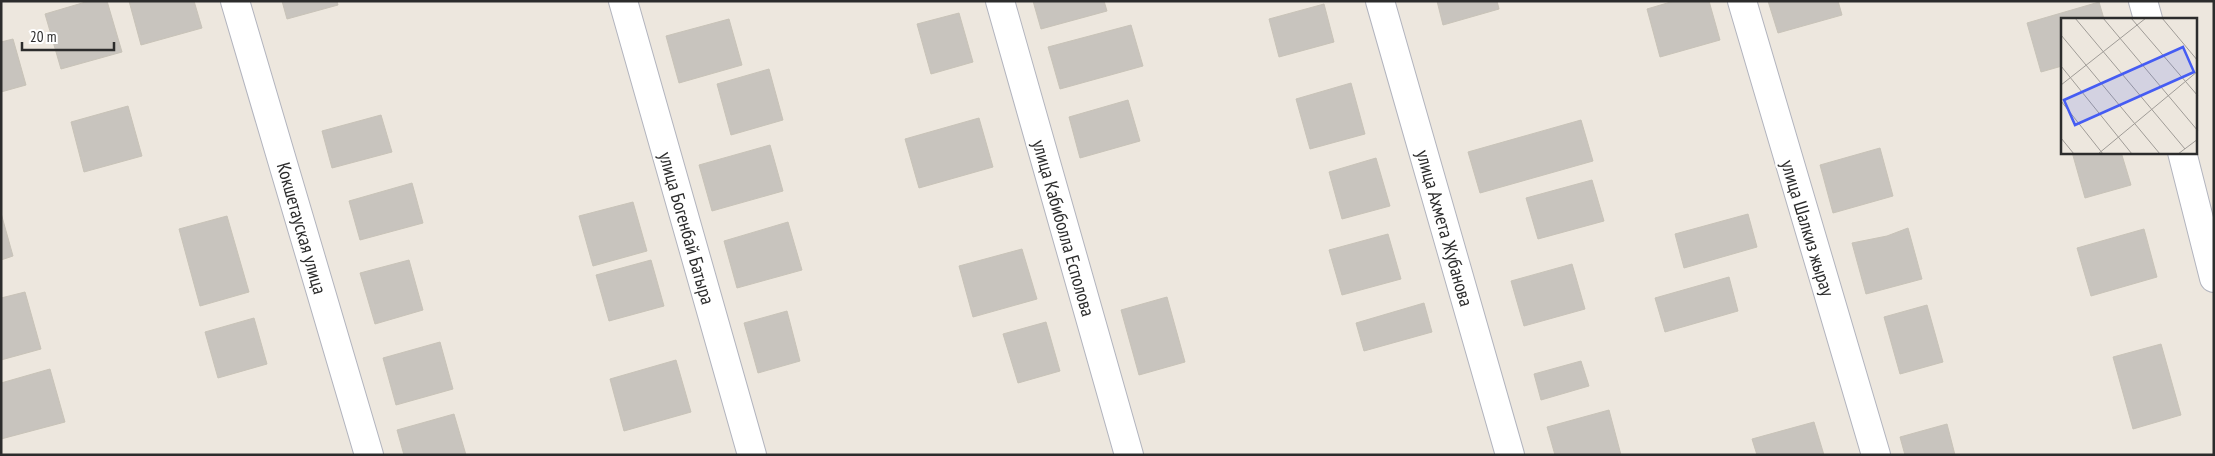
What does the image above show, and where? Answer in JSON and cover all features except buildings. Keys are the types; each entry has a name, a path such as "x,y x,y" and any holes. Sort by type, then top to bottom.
{"street":[{"name":"Кокшетауская улица","path":"235,1 368,455"},
{"name":"улица Богенбай Батыра","path":"623,1 752,455"},
{"name":"улица Кабиболла Есполова","path":"1000,1 1129,455"},
{"name":"улица Ахмета Жубанова","path":"1380,1 1510,455"},
{"name":"улица Шалкиз жырау","path":"1742,1 1876,455"},
{"path":"2143,1 2148,18"},
{"path":"2183,154 2214,278"}]}
